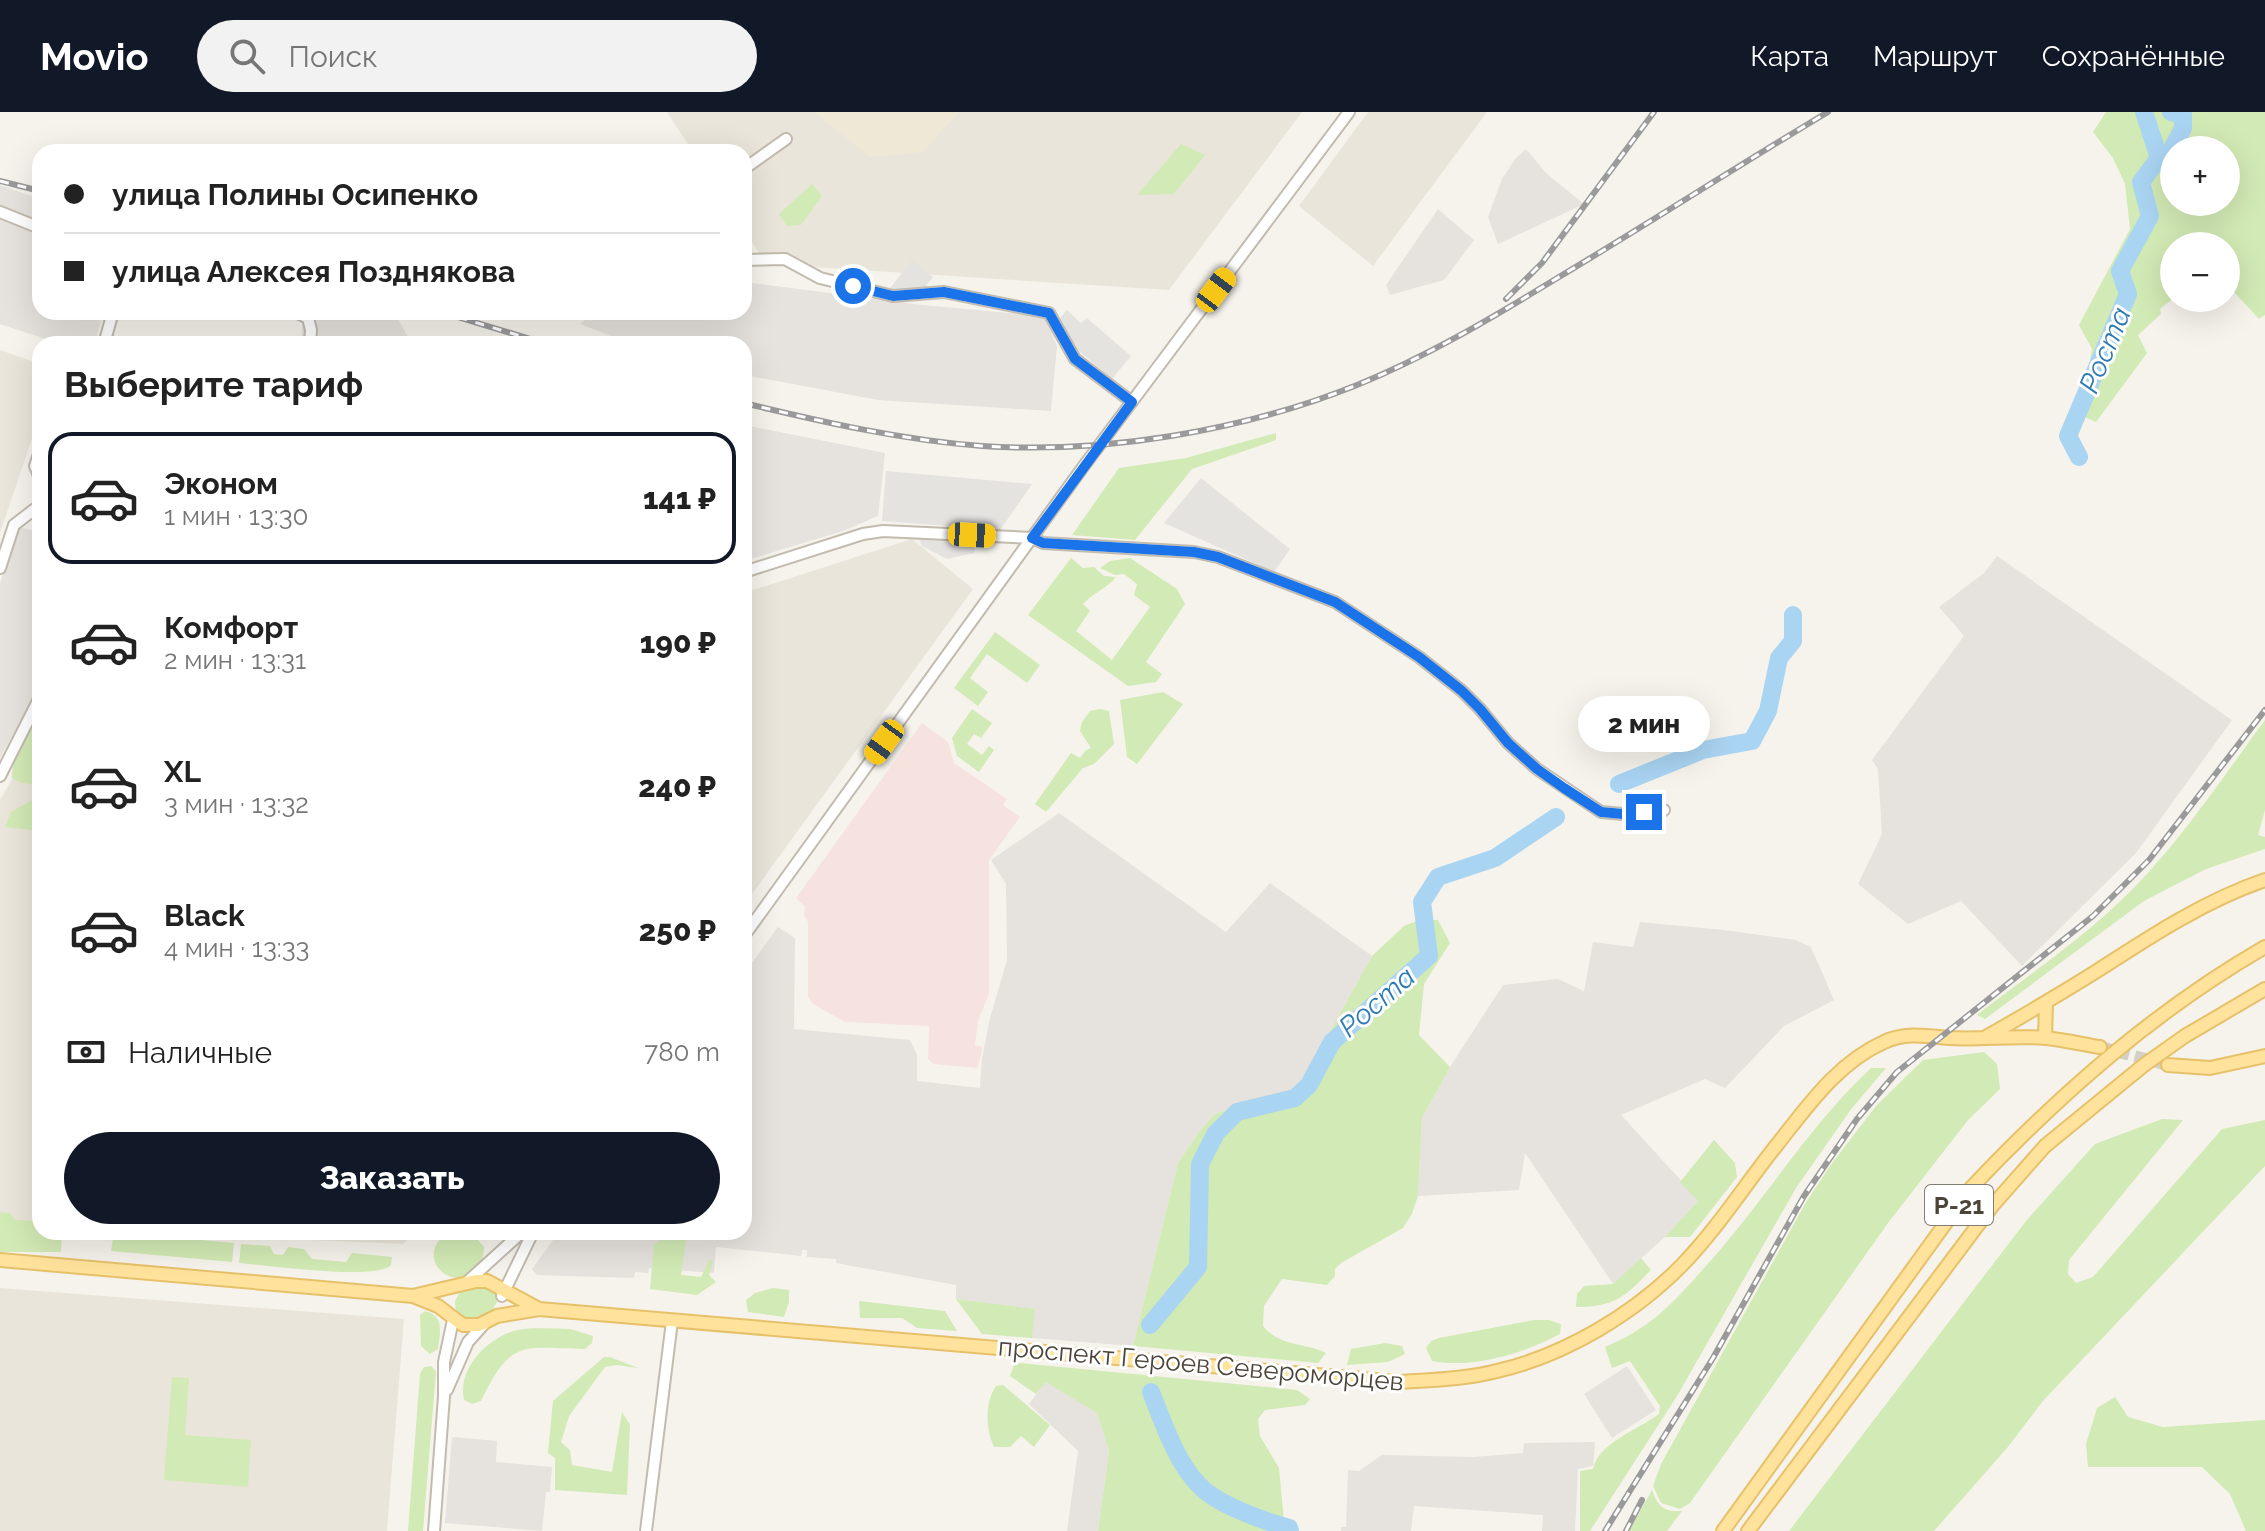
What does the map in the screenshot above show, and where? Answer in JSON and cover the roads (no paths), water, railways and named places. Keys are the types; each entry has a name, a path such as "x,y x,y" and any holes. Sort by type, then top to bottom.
{"main road":[{"path":"1984,1038 2046,1003 2179,919 2215,900 2265,880"},
{"name":"Р-21","path":"1723,1531 1982,1177 2014,1143 2115,1051 2175,1004 2265,947"},
{"name":"Р-21","path":"1748,1531 1993,1205 2045,1146 2144,1065 2185,1036 2265,989"},
{"path":"2045,1038 2046,1003"},
{"name":"проспект Героев Североморцев","path":"413,1296 468,1326 485,1323 497,1316 539,1309 1399,1382 1455,1379 1501,1371 1562,1348 1604,1325 1667,1279 1693,1252 1825,1086 1853,1060 1884,1042 1922,1034 1950,1038 2045,1038 2100,1047"},
{"path":"2168,1065 2210,1068 2265,1056"},
{"name":"проспект Героев Североморцев","path":"0,1260 413,1296 487,1281 539,1309"},
{"path":"451,1317 449,1299 462,1285"},
{"path":"497,1316 501,1291"}],"street":[{"path":"752,925 1032,538 1349,112"},
{"path":"752,163 786,139"},
{"path":"0,212 32,225"},
{"path":"752,260 785,259 820,278 893,296 944,292 1049,313 1075,359 1132,402"},
{"path":"0,568 14,525 32,511"},
{"path":"752,569 863,534 883,531 1032,538 1043,543 1194,552 1218,557 1335,602 1419,657 1480,709 1508,743 1537,769 1601,812 1623,814 1664,810"},
{"path":"0,776 32,713"},
{"path":"462,1285 513,1240"},
{"path":"501,1291 529,1240"},
{"path":"434,1531 444,1362 451,1317"},
{"path":"646,1531 672,1321"},
{"path":"444,1396 468,1342 485,1323"}],"waterway":[{"name":"Роста","path":"2079,457 2068,436 2128,294 2120,271 2150,216 2141,182 2159,158 2144,112"},
{"name":"Роста","path":"2171,112 2183,115 2183,128 2179,136"},
{"name":"Роста","path":"1619,784 1703,750 1752,741 1768,711 1779,658 1793,641 1793,615"},
{"name":"Роста","path":"1150,1325 1198,1267 1200,1164 1216,1133 1237,1112 1295,1098 1309,1085 1332,1042 1429,956 1422,902 1438,877 1495,858 1556,817"},
{"name":"Роста","path":"1151,1392 1178,1454 1200,1486 1229,1506 1290,1531"}],"tunnel":[{"path":"2100,1047 2168,1065"}],"railway":[{"path":"1506,299 1542,263 1654,112"},
{"path":"752,405 892,435 982,446 1029,448 1173,436 1268,415 1357,385 1457,337 1828,112"},
{"path":"0,181 32,189"},
{"path":"468,320 520,336"},
{"path":"1605,1531 1713,1358 1804,1196 1857,1119 1897,1072 2093,916 2149,860 2265,710"},
{"path":"1626,1531 1642,1500"}]}
